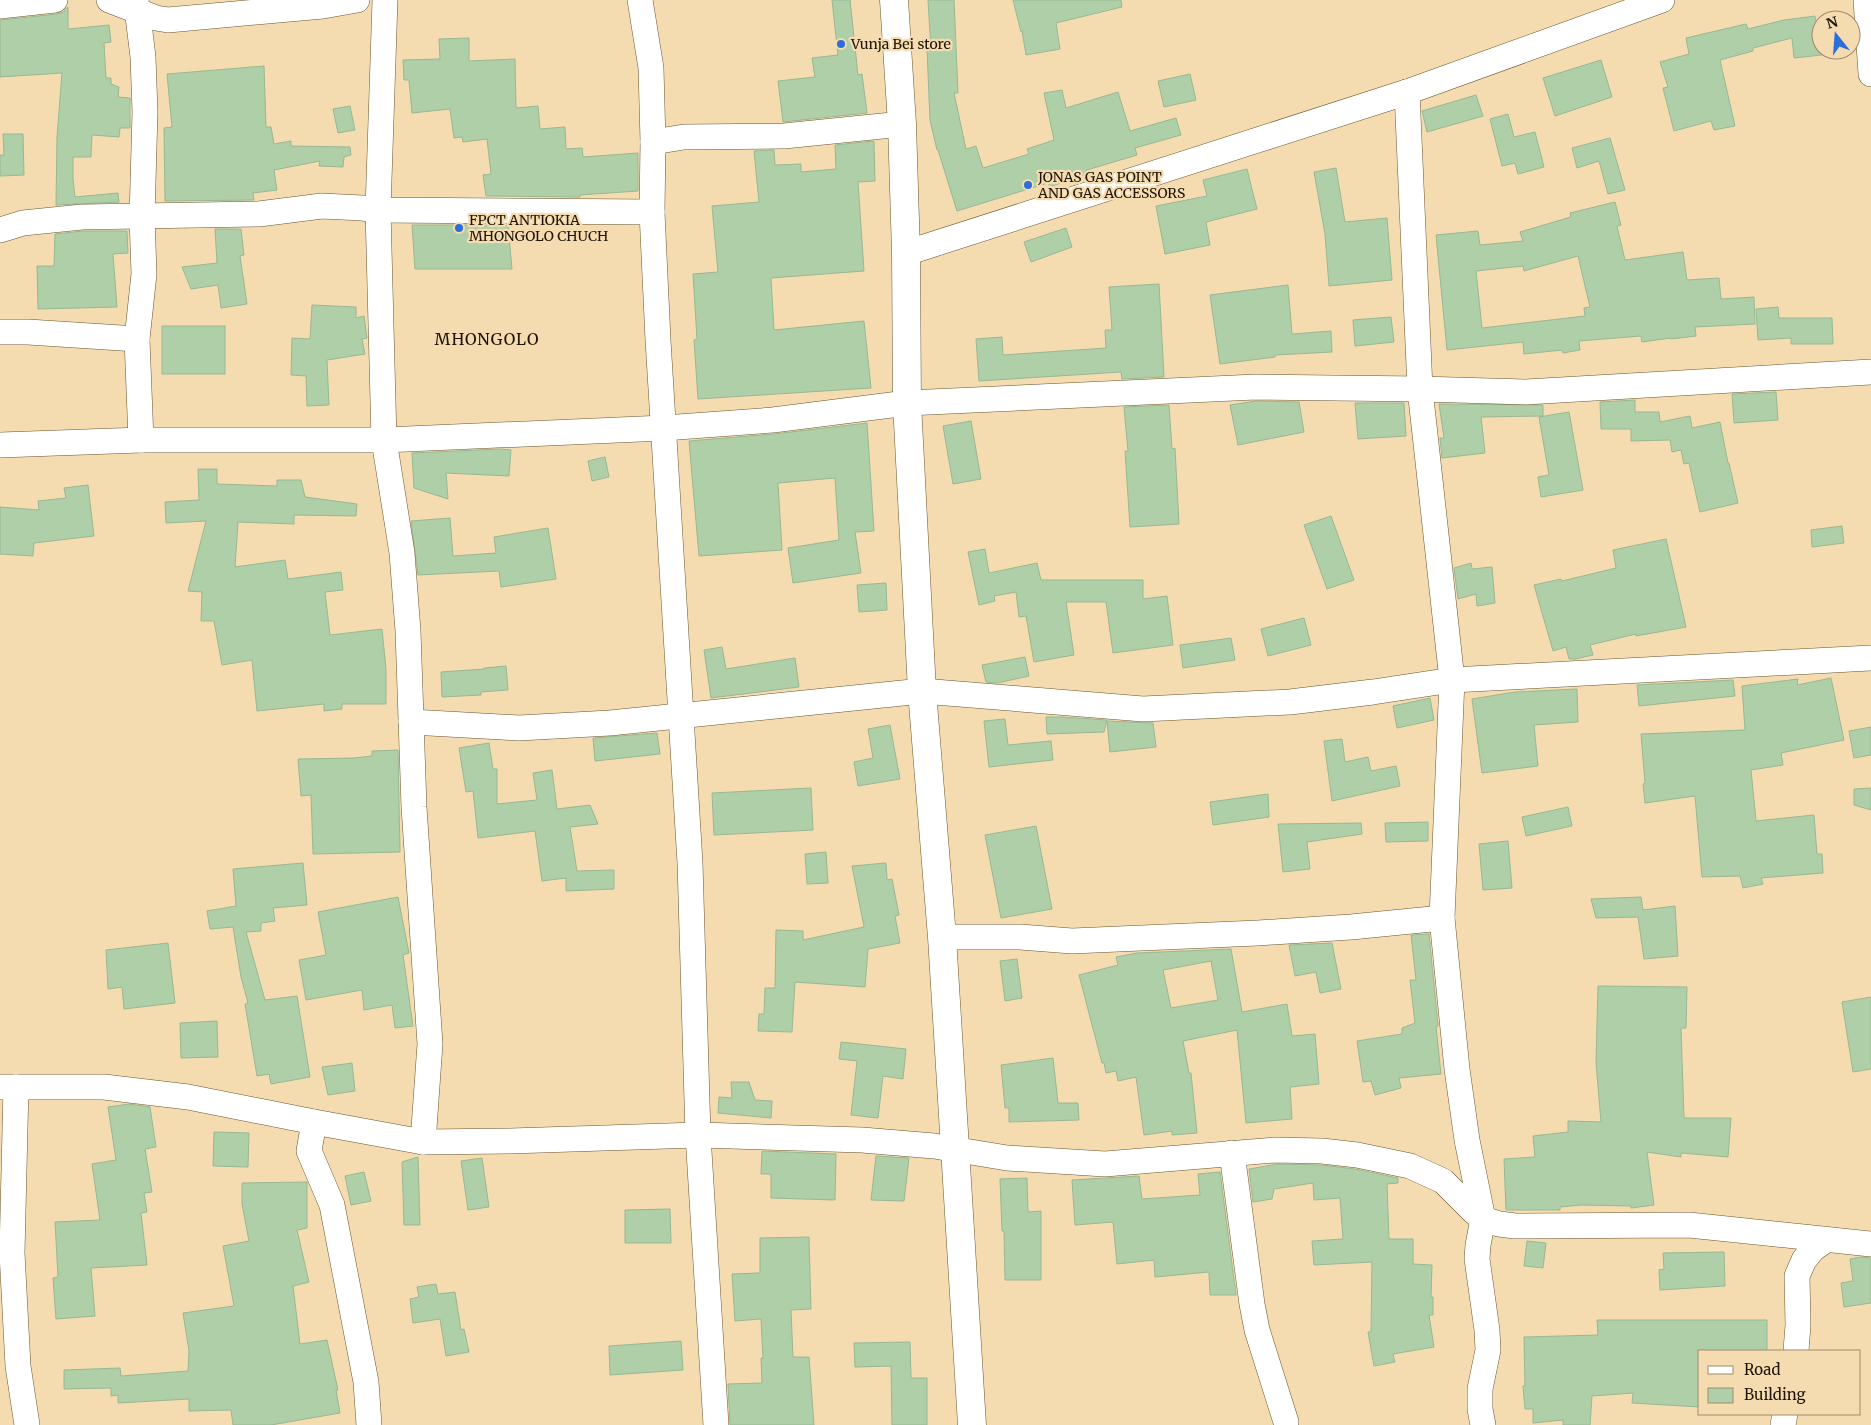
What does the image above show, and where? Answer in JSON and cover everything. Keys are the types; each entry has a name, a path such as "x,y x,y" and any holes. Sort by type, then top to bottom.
{"street":[{"path":"0,6 54,0"},
{"path":"109,0 137,6 156,18 168,20 323,6 357,0"},
{"path":"385,0 378,210 384,440 402,553 408,630 410,722 419,896 430,1044 423,1142"},
{"path":"640,0 651,68 652,212 658,340 690,863 698,1135 716,1425"},
{"path":"894,0 902,124 906,253 907,403 922,691 942,937 972,1425"},
{"path":"906,253 1407,92 1662,0"},
{"path":"1866,0 1871,74"},
{"path":"137,6 143,57 144,112 142,217 144,274 137,339 141,440"},
{"path":"1407,92 1420,389 1452,680 1442,918 1457,1070 1467,1140 1483,1219 1477,1259 1488,1340 1488,1350 1480,1389 1480,1408 1483,1425"},
{"path":"653,142 684,137 784,136 902,124"},
{"path":"0,230 23,223 82,217 258,214 322,206 378,210 652,212"},
{"path":"0,332 137,339"},
{"path":"0,445 141,440 384,440 664,428 773,420 907,403 1256,387 1526,392 1871,372"},
{"path":"410,722 519,728 610,724 680,715 922,691 1142,709 1290,702 1452,680 1871,658"},
{"path":"942,937 1020,937 1072,941 1314,929 1442,918"},
{"path":"27,1425 18,1366 12,1253 8,1087 104,1087 188,1096 423,1142 698,1135 862,1140 955,1149 1007,1158 1105,1164 1275,1150 1322,1151 1357,1155 1410,1166 1443,1181 1483,1219 1499,1224 1515,1226 1689,1225 1871,1244"},
{"path":"314,1122 309,1151 332,1205 366,1382 369,1425"},
{"path":"1232,1153 1257,1330 1286,1422"},
{"path":"1796,1350 1798,1324 1796,1276 1804,1260 1813,1249 1826,1240"}],"building":[{"path":"832,0 850,0 858,75 862,74 867,113 783,122 778,81 815,77 812,58 838,55"},
{"path":"928,0 954,0 958,93 954,93 966,149 976,146 983,168 1029,154 1027,149 1054,140 1044,93 1062,90 1066,108 1118,92 1130,131 1176,118 1181,135 1135,148 1137,155 1087,170 1088,173 1050,187 1048,183 957,211 937,150 930,120 927,50 931,50"},
{"path":"1013,0 1121,0 1122,7 1056,23 1060,49 1026,55 1022,31"},
{"path":"68,7 68,29 109,25 111,42 104,43 106,78 111,78 111,84 119,87 118,97 130,98 130,128 120,128 119,137 92,135 91,157 73,157 75,197 118,193 119,202 56,205 57,137 62,73 0,77 0,20 57,14 63,12"},
{"path":"1811,17 1811,56 1794,58 1792,38 1753,48 1753,51 1720,60 1735,126 1714,130 1711,121 1674,131 1663,88 1668,87 1660,62 1689,54 1686,38 1746,24 1748,29 1784,20"},
{"path":"469,38 469,61 515,59 516,108 538,106 540,129 565,127 566,149 582,148 583,157 638,153 638,191 580,195 580,197 486,196 483,175 491,174 487,139 463,142 462,137 454,138 450,109 412,113 409,80 404,80 403,60 440,59 439,39"},
{"path":"1601,60 1612,97 1555,116 1543,78"},
{"path":"264,66 266,127 271,127 274,144 291,141 291,146 350,147 351,155 344,157 343,167 319,166 320,161 274,170 277,190 253,193 254,200 165,201 164,128 172,127 167,74"},
{"path":"1190,74 1196,100 1164,107 1158,81"},
{"path":"1476,95 1483,116 1427,132 1422,111"},
{"path":"350,106 355,130 338,133 333,109"},
{"path":"1508,114 1514,137 1535,132 1544,167 1518,174 1515,163 1502,166 1490,119"},
{"path":"3,134 23,134 24,175 0,176 0,155 4,155"},
{"path":"1610,138 1625,190 1608,194 1599,161 1577,168 1572,148"},
{"path":"874,141 875,181 858,182 864,271 771,278 774,330 864,321 871,388 698,399 694,340 697,339 693,274 718,272 712,206 759,202 754,151 774,150 775,165 801,164 801,172 836,169 835,145"},
{"path":"1336,168 1345,222 1387,218 1392,280 1329,286 1325,234 1314,172"},
{"path":"1247,169 1257,209 1206,222 1210,245 1165,254 1156,206 1207,196 1203,180"},
{"path":"1615,202 1621,225 1617,226 1625,260 1683,252 1687,280 1719,278 1721,299 1754,297 1755,324 1695,327 1696,336 1642,342 1641,336 1579,341 1580,350 1563,353 1562,350 1524,354 1523,342 1447,350 1436,235 1478,231 1480,245 1523,241 1520,232 1571,217 1570,213","holes":["1578,256 1590,307 1584,308 1585,316 1482,328 1476,271 1523,266 1524,271"]},
{"path":"412,225 508,225 512,269 415,269"},
{"path":"1066,228 1072,247 1031,262 1024,242"},
{"path":"215,229 241,229 244,255 240,256 247,304 221,308 218,285 191,289 182,267 217,263"},
{"path":"83,231 127,231 128,253 113,254 117,307 38,309 37,266 54,266 55,234"},
{"path":"1159,284 1164,377 1122,379 1121,372 979,381 976,339 1002,337 1003,355 1106,348 1105,330 1112,330 1109,287"},
{"path":"1288,285 1292,334 1331,331 1332,352 1275,355 1275,357 1220,364 1210,295"},
{"path":"312,305 356,307 356,318 364,316 367,338 362,339 365,354 327,360 329,405 307,406 306,376 291,375 292,338 310,339"},
{"path":"1778,307 1779,318 1832,318 1833,344 1791,344 1791,338 1758,340 1756,309"},
{"path":"1391,317 1394,342 1355,346 1353,320"},
{"path":"162,326 225,326 225,374 162,374"},
{"path":"1776,392 1778,420 1734,423 1732,394"},
{"path":"1635,400 1635,412 1659,412 1660,422 1690,416 1692,428 1720,422 1738,503 1700,512 1689,463 1684,464 1681,450 1672,452 1670,440 1631,441 1631,429 1601,429 1600,402"},
{"path":"1256,401 1299,402 1304,432 1238,445 1230,405"},
{"path":"1355,403 1404,403 1406,436 1358,439"},
{"path":"1439,404 1543,405 1543,416 1481,417 1485,453 1442,458 1440,438 1444,438"},
{"path":"1169,405 1172,449 1175,448 1179,524 1130,527 1125,451 1128,451 1124,407"},
{"path":"1569,412 1583,490 1541,497 1538,477 1549,475 1539,417"},
{"path":"971,421 981,479 953,484 943,426"},
{"path":"867,423 874,531 855,532 861,573 793,583 788,548 839,540 835,478 778,483 782,550 699,556 689,441 774,434"},
{"path":"511,450 509,476 446,473 448,499 414,488 412,453"},
{"path":"605,457 609,477 592,481 588,461"},
{"path":"198,469 217,469 217,484 277,486 277,480 301,480 305,497 357,504 356,516 294,515 294,524 238,522 235,567 285,560 288,579 341,572 343,590 325,592 330,635 382,629 386,669 386,704 342,704 342,709 324,711 324,704 257,711 252,660 222,665 214,621 201,621 202,592 188,591 206,521 166,523 165,502 199,500"},
{"path":"88,485 94,536 34,543 33,556 0,554 0,507 39,510 38,501 66,498 64,488"},
{"path":"1331,516 1354,580 1327,589 1304,525"},
{"path":"450,518 453,556 496,553 494,537 548,528 556,579 501,587 499,571 418,575 411,521"},
{"path":"1842,526 1844,543 1812,547 1811,530"},
{"path":"1666,539 1686,627 1636,636 1636,634 1590,645 1593,655 1575,659 1569,659 1566,647 1553,651 1534,585 1561,579 1562,581 1616,568 1613,550"},
{"path":"985,549 989,573 1037,563 1041,580 1143,580 1143,599 1167,596 1173,645 1113,653 1106,602 1066,602 1074,655 1034,662 1026,616 1019,617 1016,592 994,596 995,601 979,605 968,552"},
{"path":"1471,563 1472,569 1492,567 1495,603 1477,606 1476,594 1458,599 1454,568"},
{"path":"886,583 887,610 859,612 857,585"},
{"path":"1304,618 1311,645 1268,656 1261,629"},
{"path":"1231,638 1235,660 1183,668 1180,645"},
{"path":"722,647 726,669 795,658 799,687 711,698 704,650"},
{"path":"1025,657 1029,676 997,683 986,682 982,665"},
{"path":"506,666 508,690 481,692 481,695 442,697 441,672"},
{"path":"1831,678 1844,740 1781,753 1783,765 1751,770 1756,821 1814,815 1817,854 1822,854 1823,873 1761,878 1763,884 1743,888 1740,876 1702,877 1695,796 1645,803 1641,734 1745,730 1742,686 1798,679 1797,685"},
{"path":"1733,680 1735,696 1639,706 1637,685"},
{"path":"1577,689 1578,722 1534,725 1538,766 1482,773 1472,699 1515,692"},
{"path":"1430,698 1434,720 1397,728 1393,706"},
{"path":"1046,717 1107,720 1104,732 1047,734"},
{"path":"1005,719 1008,745 1051,741 1053,760 989,767 984,721"},
{"path":"1107,721 1153,723 1156,747 1110,752"},
{"path":"890,725 900,779 858,786 854,762 873,758 868,729"},
{"path":"1871,727 1871,755 1854,758 1849,731"},
{"path":"657,733 660,754 595,761 593,738"},
{"path":"1342,739 1345,762 1368,757 1371,771 1396,766 1400,786 1332,801 1324,741"},
{"path":"489,743 493,769 497,769 497,804 537,800 533,773 552,770 557,809 590,805 598,824 570,827 577,871 614,870 614,889 566,891 566,878 542,881 535,831 478,838 473,791 466,792 459,748"},
{"path":"398,750 400,852 313,854 311,795 301,796 298,759 354,758 372,756 372,751"},
{"path":"811,788 813,830 714,835 712,793"},
{"path":"1871,788 1871,810 1854,805 1854,789"},
{"path":"1268,794 1269,817 1213,825 1210,802"},
{"path":"1568,807 1572,826 1526,836 1522,817"},
{"path":"1428,822 1428,841 1386,842 1385,823"},
{"path":"1361,823 1362,834 1307,842 1310,869 1283,872 1278,824"},
{"path":"1036,826 1052,909 1001,918 985,835"},
{"path":"1508,841 1512,888 1483,890 1479,844"},
{"path":"826,852 828,883 807,884 805,854"},
{"path":"303,863 307,905 273,908 275,921 261,923 261,931 246,932 265,1000 297,996 310,1077 271,1084 269,1074 257,1076 245,1004 248,1003 241,977 233,927 210,929 207,911 236,906 233,869"},
{"path":"886,863 887,880 892,879 899,915 895,916 900,943 868,949 865,987 795,982 792,1032 758,1031 759,1014 764,1014 765,988 775,988 776,930 803,931 803,940 864,927 852,866"},
{"path":"398,897 409,953 403,955 413,1026 395,1028 392,1005 364,1010 362,990 306,1000 299,960 326,955 318,912"},
{"path":"1641,897 1643,910 1675,906 1678,956 1644,959 1638,917 1596,918 1591,899"},
{"path":"1429,934 1441,1074 1399,1078 1401,1088 1375,1095 1371,1081 1363,1082 1357,1041 1402,1034 1402,1028 1415,1023 1410,980 1416,980 1411,935"},
{"path":"168,943 175,1003 124,1009 122,987 108,989 106,950"},
{"path":"1332,943 1341,989 1320,993 1316,972 1295,976 1289,945"},
{"path":"1231,949 1242,1012 1287,1004 1292,1036 1315,1034 1319,1084 1290,1087 1292,1119 1246,1123 1237,1030 1183,1041 1189,1073 1191,1073 1197,1133 1172,1135 1172,1131 1144,1135 1136,1077 1118,1081 1116,1071 1106,1073 1079,975 1118,965 1116,957 1137,953","holes":["1211,961 1218,1000 1171,1008 1163,970"]},
{"path":"1017,959 1022,998 1005,1001 1000,961"},
{"path":"1598,986 1687,987 1686,1028 1681,1028 1684,1118 1731,1118 1728,1157 1681,1153 1681,1157 1647,1152 1654,1205 1631,1208 1631,1206 1581,1205 1560,1207 1560,1210 1506,1210 1504,1159 1535,1157 1533,1136 1568,1132 1568,1121 1601,1122 1596,1062"},
{"path":"1871,997 1871,1069 1853,1072 1842,1002"},
{"path":"217,1021 218,1057 181,1058 180,1023"},
{"path":"841,1042 906,1049 903,1079 883,1076 878,1118 851,1115 857,1061 839,1059"},
{"path":"1053,1058 1058,1103 1078,1103 1079,1120 1009,1122 1009,1108 1005,1108 1001,1065"},
{"path":"352,1063 355,1091 328,1095 322,1067"},
{"path":"731,1082 749,1082 755,1100 772,1101 771,1118 718,1113 719,1097 732,1098"},
{"path":"129,1104 150,1107 156,1147 145,1149 152,1192 144,1193 147,1212 141,1213 147,1265 91,1268 95,1316 56,1319 53,1278 58,1277 55,1222 100,1220 92,1164 116,1160 108,1107"},
{"path":"214,1132 249,1133 248,1167 213,1166"},
{"path":"762,1151 836,1154 835,1200 771,1198 771,1174 761,1174"},
{"path":"876,1156 909,1158 904,1201 871,1200"},
{"path":"418,1157 420,1225 404,1225 402,1162"},
{"path":"482,1158 489,1207 468,1210 461,1161"},
{"path":"1278,1164 1321,1165 1355,1169 1398,1178 1398,1183 1387,1184 1389,1239 1413,1239 1413,1264 1432,1265 1431,1297 1433,1297 1433,1315 1429,1315 1434,1347 1393,1354 1395,1362 1374,1366 1368,1332 1371,1332 1372,1262 1314,1265 1312,1241 1343,1239 1340,1198 1314,1200 1313,1183 1274,1189 1272,1199 1253,1202 1249,1169"},
{"path":"364,1172 371,1201 351,1205 345,1176"},
{"path":"1220,1172 1236,1295 1210,1295 1209,1272 1155,1277 1154,1260 1117,1264 1113,1222 1075,1225 1072,1180 1139,1176 1142,1199 1200,1195 1198,1174"},
{"path":"1027,1178 1028,1212 1041,1211 1041,1280 1005,1280 1000,1179"},
{"path":"307,1182 307,1228 297,1230 309,1282 293,1286 300,1344 327,1340 338,1390 336,1390 340,1413 271,1425 233,1425 231,1410 189,1411 189,1399 118,1403 118,1395 111,1396 111,1388 64,1389 64,1370 120,1368 121,1376 188,1371 189,1351 183,1313 234,1306 223,1246 249,1241 242,1204 242,1183"},
{"path":"670,1209 671,1243 625,1243 625,1210"},
{"path":"809,1237 811,1309 791,1310 793,1357 809,1357 814,1425 730,1425 728,1384 762,1383 761,1358 763,1358 761,1319 735,1321 732,1274 760,1273 760,1238"},
{"path":"1527,1241 1546,1243 1543,1268 1524,1266"},
{"path":"1724,1252 1725,1286 1660,1290 1659,1270 1664,1269 1663,1253"},
{"path":"1871,1258 1871,1303 1844,1307 1841,1283 1853,1281 1850,1259"},
{"path":"436,1284 438,1294 455,1292 461,1330 464,1329 469,1352 446,1356 440,1319 413,1323 410,1299 419,1297 417,1287"},
{"path":"1597,1320 1767,1320 1767,1350 1698,1350 1698,1407 1632,1403 1633,1393 1592,1396 1590,1425 1563,1425 1563,1420 1533,1423 1533,1409 1525,1409 1523,1386 1525,1386 1524,1337 1598,1335"},
{"path":"681,1341 683,1370 610,1375 609,1346"},
{"path":"910,1342 911,1378 927,1378 927,1425 892,1425 891,1366 855,1367 854,1343"}],"place":[{"name":"Vunja Bei store","path":"841,44"},
{"name":"JONAS GAS POINT AND GAS ACCESSORS","path":"1028,185"},
{"name":"FPCT ANTIOKIA MHONGOLO CHUCH","path":"459,228"}],"district":[{"name":"MHONGOLO","path":"487,339"}]}
